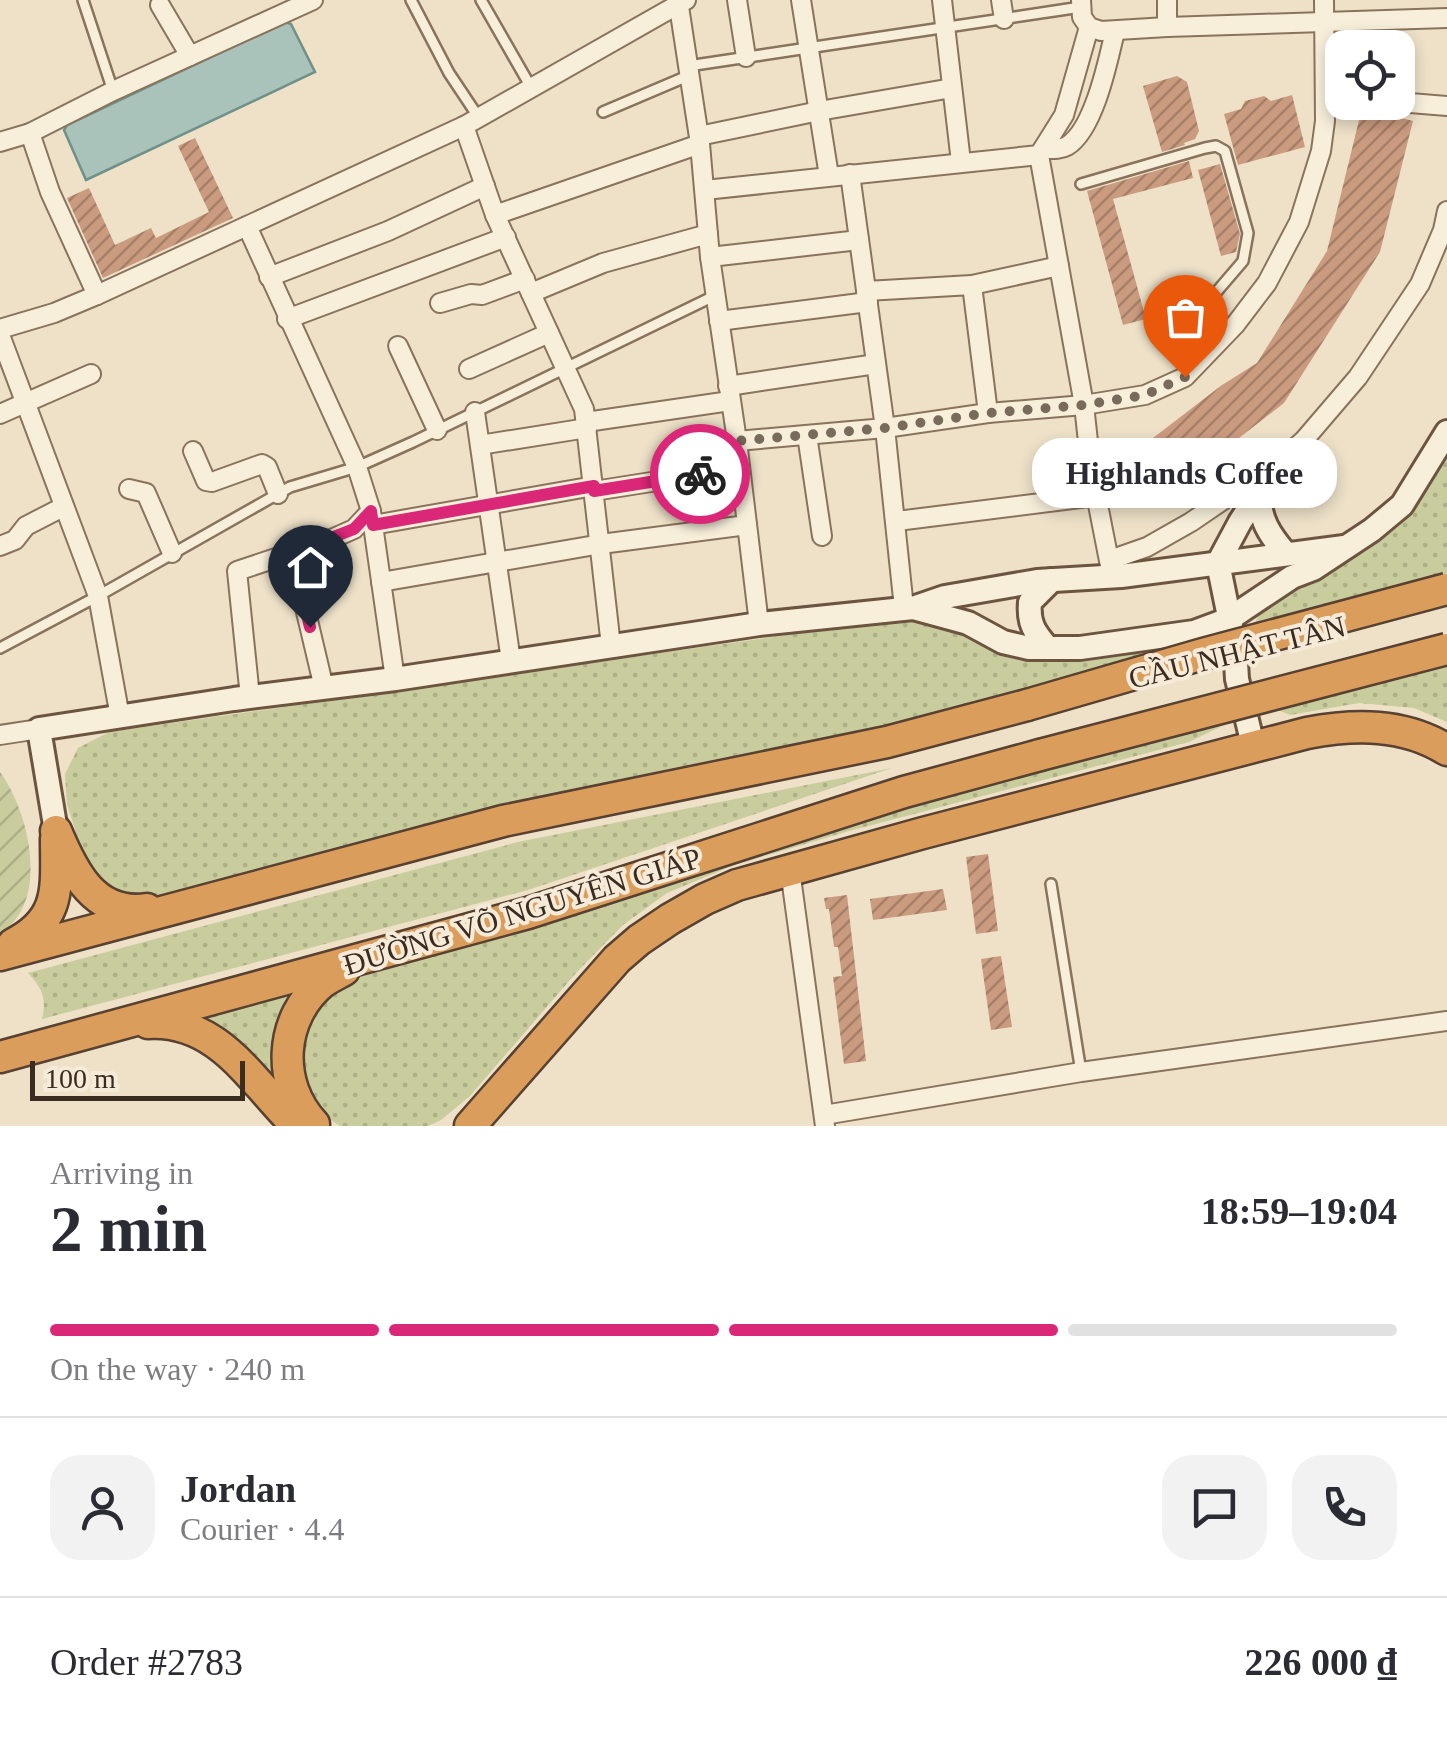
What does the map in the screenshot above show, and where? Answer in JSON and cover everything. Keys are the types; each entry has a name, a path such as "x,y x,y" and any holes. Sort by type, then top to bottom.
{"highway":[{"path":"0,952 502,821 887,742 1447,589"},
{"name":"CẦU NHẬT TÂN","path":"1027,705 1447,597"},
{"name":"CẦU NHẬT TÂN","path":"1040,755 1447,649"},
{"path":"1040,755 1220,718 1447,657"},
{"path":"470,1126 617,959 639,940 705,898 737,885 1329,729 1363,726 1398,730 1447,750"},
{"name":"ĐƯỜNG VÕ NGUYÊN GIÁP","path":"0,1057 528,913 904,792 1040,755"},
{"path":"56,831 69,862 88,890 116,910 140,911 219,897"},
{"path":"0,952 30,935 45,921 54,900 56,831"},
{"path":"316,1126 294,1095 287,1073 290,1033 308,998 323,982 347,968 441,937"},
{"path":"42,1046 142,1024 169,1022 228,1051 296,1126"}],"street":[{"path":"0,142 30,133 113,90 313,0"},
{"path":"736,0 746,57"},
{"path":"801,0 828,176"},
{"path":"942,0 961,162"},
{"path":"1001,0 1004,20"},
{"path":"1167,0 1167,26"},
{"path":"1324,0 1326,30"},
{"path":"120,718 98,596 0,332 97,295 471,122 681,1 710,257 759,624"},
{"path":"1081,4 1082,17 1089,27 1101,31 1447,18"},
{"path":"160,5 190,56"},
{"path":"1089,27 1064,115 1041,152 1110,568"},
{"path":"705,190 961,162 1068,145 1092,111 1116,31"},
{"path":"495,215 699,140 819,110 952,88"},
{"path":"1415,103 1447,106"},
{"path":"737,441 1084,405 1145,395 1185,377 1236,324 1267,282 1299,222 1321,151 1326,120"},
{"path":"471,122 495,215 584,409 611,646"},
{"path":"30,133 50,192 97,295"},
{"path":"850,174 909,608"},
{"path":"269,277 388,231 485,186"},
{"path":"1110,568 1191,522 1279,462 1304,440 1358,377 1420,284 1447,211"},
{"path":"246,226 357,466 372,518 395,678"},
{"path":"440,303 528,286 708,234"},
{"path":"287,318 506,237"},
{"path":"710,257 859,240"},
{"path":"719,321 867,296 972,285 1059,266"},
{"path":"972,285 988,413"},
{"path":"469,369 550,333"},
{"path":"398,346 437,430"},
{"path":"480,444 876,364"},
{"path":"0,414 91,374"},
{"path":"475,412 510,661"},
{"path":"909,608 968,623 1003,642 1029,648 1080,648 1194,632 1229,619 1372,530 1402,505 1447,432"},
{"path":"807,434 822,536"},
{"path":"193,452 206,481 262,464 267,466 278,494"},
{"path":"1253,746 1237,680 1235,646 1218,563 1279,462"},
{"path":"250,697 237,572 354,529 372,518 488,506 740,468"},
{"path":"129,490 146,493 172,553"},
{"path":"1258,492 1260,513 1269,534 1286,554"},
{"path":"896,521 1097,496"},
{"path":"0,546 16,540 26,526 63,507"},
{"path":"381,582 600,544 747,524"},
{"path":"0,736 759,624 909,608 945,597 1110,568 1218,563 1344,547"},
{"path":"292,553 324,688"},
{"path":"1048,648 1032,630 1028,616 1030,602 1052,580"},
{"path":"1194,632 1237,680"},
{"path":"39,730 56,831"},
{"path":"790,870 824,1121 1080,1072 1447,1021"}],"lane":[{"path":"83,0 113,90"},
{"path":"410,0 471,122"},
{"path":"481,0 532,89"},
{"path":"603,112 689,70 746,57 1004,20 1081,4"},
{"path":"1081,184 1204,148 1216,146 1225,151 1248,233 1243,260 1188,324 1183,340 1189,372"},
{"path":"0,648 290,487 357,466 437,430 716,295"},
{"path":"1051,884 1080,1072"}],"green space":[{"path":"1447,459 1447,581 1249,634 1264,605 1314,574 1366,551 1400,525"},
{"path":"928,619 1030,658 1091,658 1173,645 1180,648 883,733 146,901 124,898 85,861 67,804 65,774 78,748 109,732 891,620"},
{"path":"1447,658 1447,722 1414,708 1359,703 1290,715 1266,705"},
{"path":"1228,715 1220,727 1189,742 849,831 734,865 667,893 623,925 576,973 470,1096 428,1126 340,1126 315,1104 302,1082 302,1023 348,976 729,857"},
{"path":"892,768 528,890 42,1019 42,994 28,973 518,842"},
{"path":"0,772 26,832 30,879 26,901 16,919 0,933"},
{"path":"302,987 287,1100 188,1015"}],"water":[{"path":"285,22 291,24 315,72 86,180 64,130 67,125"}],"building":[{"path":"1177,76 1187,82 1199,131 1185,145 1162,152 1143,86"},
{"path":"1292,95 1305,147 1238,165 1224,114 1241,109 1245,101 1264,96 1271,101"},
{"path":"1359,120 1413,121 1380,252 1284,403 1185,480 1153,438 1257,363 1327,251"},
{"path":"195,138 233,218 103,278 67,198 89,188 115,245 151,228 156,238 209,212 178,146"},
{"path":"1189,161 1193,178 1113,199 1146,319 1123,325 1087,191"},
{"path":"1220,164 1240,234 1236,252 1221,256 1198,170"},
{"path":"988,854 998,931 976,934 966,857"},
{"path":"943,889 947,910 873,920 870,899"},
{"path":"847,895 866,1061 844,1064 833,977 842,976 824,898"},
{"path":"1001,956 1012,1027 991,1030 981,959"}],"way so far":[{"path":"700,474 740,468 737,441 1084,405 1145,395 1185,377"}],"place":[{"name":"Highlands Coffee","path":"1185,377"}],"route":[{"path":"310,627 292,553 354,529 371,511 373,525 594,486 594,491 700,474"}]}
